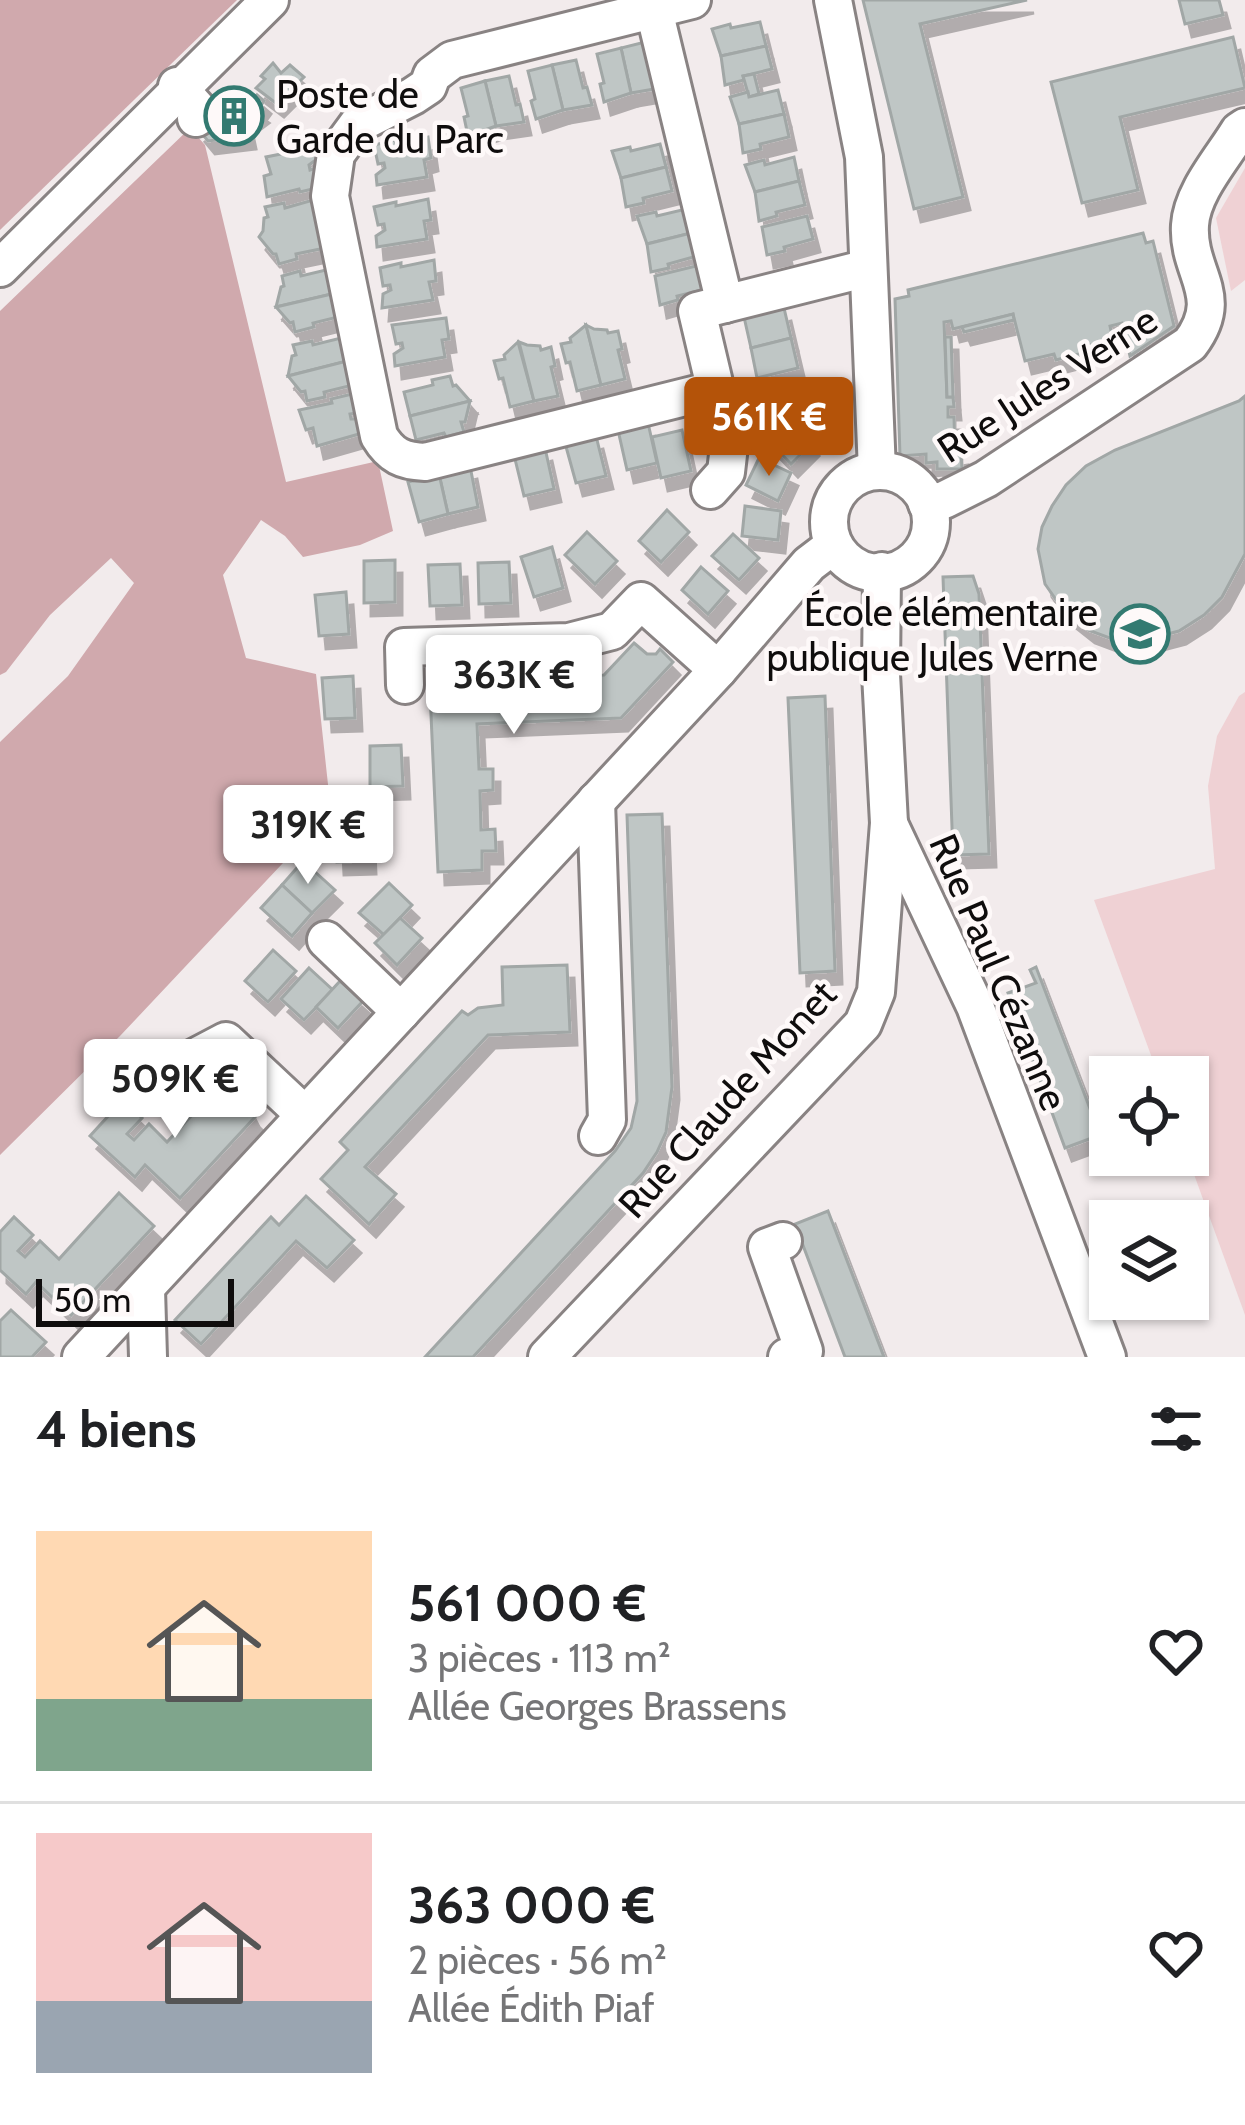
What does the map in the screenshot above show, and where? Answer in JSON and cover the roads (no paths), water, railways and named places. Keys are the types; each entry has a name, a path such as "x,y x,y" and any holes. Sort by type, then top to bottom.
{"street":[{"path":"0,268 184,98 270,0"},
{"path":"692,0 452,60 432,76 428,86 358,124 337,154 330,196 379,436 388,451 406,461 425,462 717,389"},
{"path":"809,0 851,208 867,220"},
{"path":"832,0 863,157 877,471"},
{"path":"654,10 725,304"},
{"name":"Rue Jules Verne","path":"928,504 986,479 1190,344 1204,325 1208,305 1189,230 1192,209 1245,127"},
{"path":"710,490 726,472 729,446 697,311 868,268"},
{"path":"889,472 913,482 928,504 931,519 923,548 900,568 882,572 858,568 834,545 831,506 848,482 861,474 889,472"},
{"path":"81,1357 718,670 809,564 834,545"},
{"name":"Rue Claude Monet","path":"547,1357 863,1024 875,992 889,823 881,674 882,572"},
{"path":"405,685 404,647 569,642 611,631 641,602 718,670"},
{"path":"596,801 607,1120 598,1136"},
{"name":"Rue Paul Cézanne","path":"889,823 975,1006 1107,1357"},
{"path":"326,940 401,1012"},
{"path":"188,1061 226,1041 305,1114"},
{"path":"783,1241 767,1247 804,1351 787,1357"},
{"path":"146,1289 148,1357"}],"place":[{"name":"Poste de Garde du Parc","path":"234,116"},
{"name":"École élémentaire publique Jules Verne","path":"1140,634"}]}
